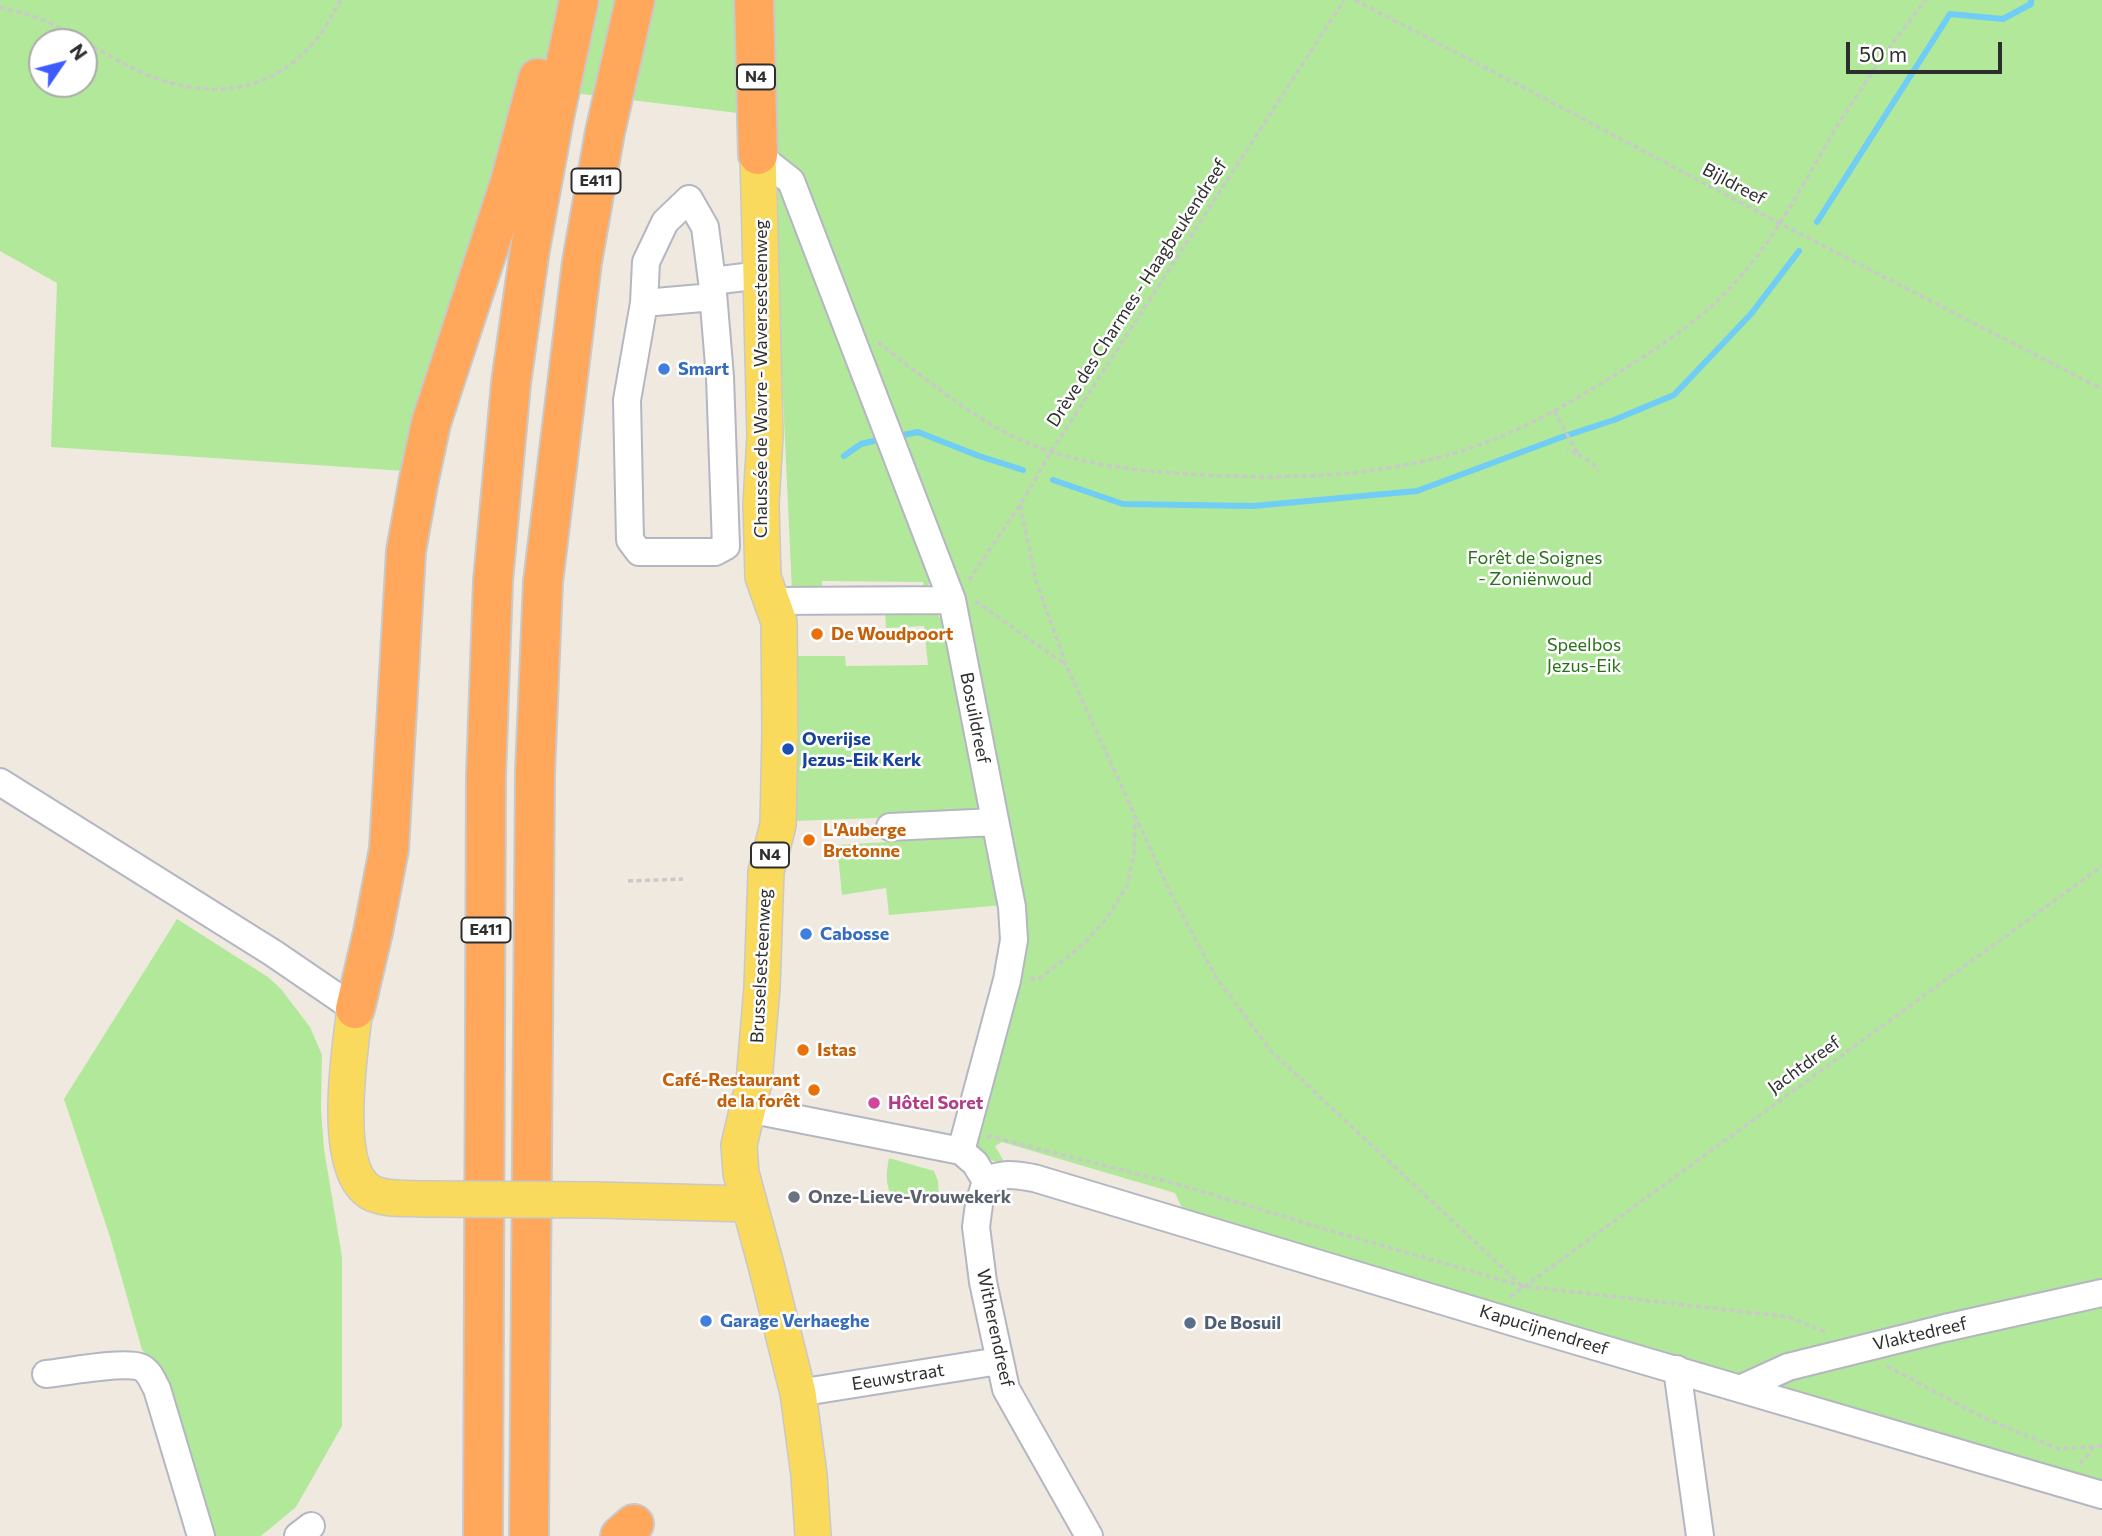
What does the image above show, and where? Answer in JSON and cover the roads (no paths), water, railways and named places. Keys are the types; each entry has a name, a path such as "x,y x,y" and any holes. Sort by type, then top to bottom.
{"highway":[{"name":"E411","path":"529,1536 535,772 543,582 582,262 605,132 635,0"},
{"name":"N4","path":"754,0 767,162"},
{"name":"E411","path":"483,1536 487,762 493,581 511,383 530,249 576,17"},
{"path":"343,1001 373,932 388,849 406,551 431,423 510,182 540,67 576,17"}],"main road":[{"name":"Chaussée de Wavre - Waversesteenweg","path":"767,162 761,275 765,436 761,504 763,577 772,601"},
{"name":"Brusselsesteenweg","path":"772,601 779,622 778,825 766,872 762,987 754,1082 739,1145 741,1173 797,1393 809,1475 813,1536"},
{"path":"343,1001 348,1146 353,1168 368,1192 381,1196 418,1199 749,1204"}],"street":[{"name":"Bosuildreef","path":"767,162 791,181 957,596 1012,907 1014,940 1007,980 961,1152"},
{"path":"689,199 705,227 712,289 720,377 726,546 715,552 639,552 630,540 627,400 644,303 646,261 666,222 689,199"},
{"path":"644,303 712,289 761,275"},
{"path":"772,601 957,596"},
{"path":"0,782 183,895 343,1001"},
{"path":"890,827 995,822"},
{"path":"748,1110 961,1152 975,1163 986,1181"},
{"name":"Kapucijnendreef","path":"986,1181 998,1175 1010,1174 1034,1178 2102,1495"},
{"name":"Witherendreef","path":"986,1181 976,1227 983,1282 1006,1389 1089,1536"},
{"name":"Vlaktedreef","path":"1742,1388 1788,1367 2102,1293"},
{"name":"Eeuwstraat","path":"797,1393 999,1361"},
{"path":"46,1374 113,1366 141,1367 148,1373 157,1389 201,1536"},
{"path":"1677,1369 1700,1536"}],"waterway":[{"path":"1817,222 1950,14 2003,19 2031,4 2031,0"},
{"path":"1053,480 1123,504 1253,506 1417,491 1614,420 1674,395 1751,314 1799,251"},
{"path":"903,435 918,432 1023,470"},
{"path":"844,456 861,444 878,440"}],"place":[{"name":"Smart","path":"664,369"},
{"name":"De Woudpoort","path":"817,634"},
{"name":"Overijse Jezus-Eik Kerk","path":"788,749"},
{"name":"L'Auberge Bretonne","path":"809,840"},
{"name":"Cabosse","path":"806,934"},
{"name":"Istas","path":"803,1050"},
{"name":"Café-Restaurant de la forêt","path":"814,1090"},
{"name":"Hôtel Soret","path":"874,1103"},
{"name":"Onze-Lieve-Vrouwekerk","path":"794,1197"},
{"name":"Garage Verhaeghe","path":"706,1321"},
{"name":"De Bosuil","path":"1190,1323"}],"park label":[{"name":"Forêt de Soignes - Zoniënwoud","path":"1535,568"},
{"name":"Speelbos Jezus-Eik","path":"1584,655"}]}
